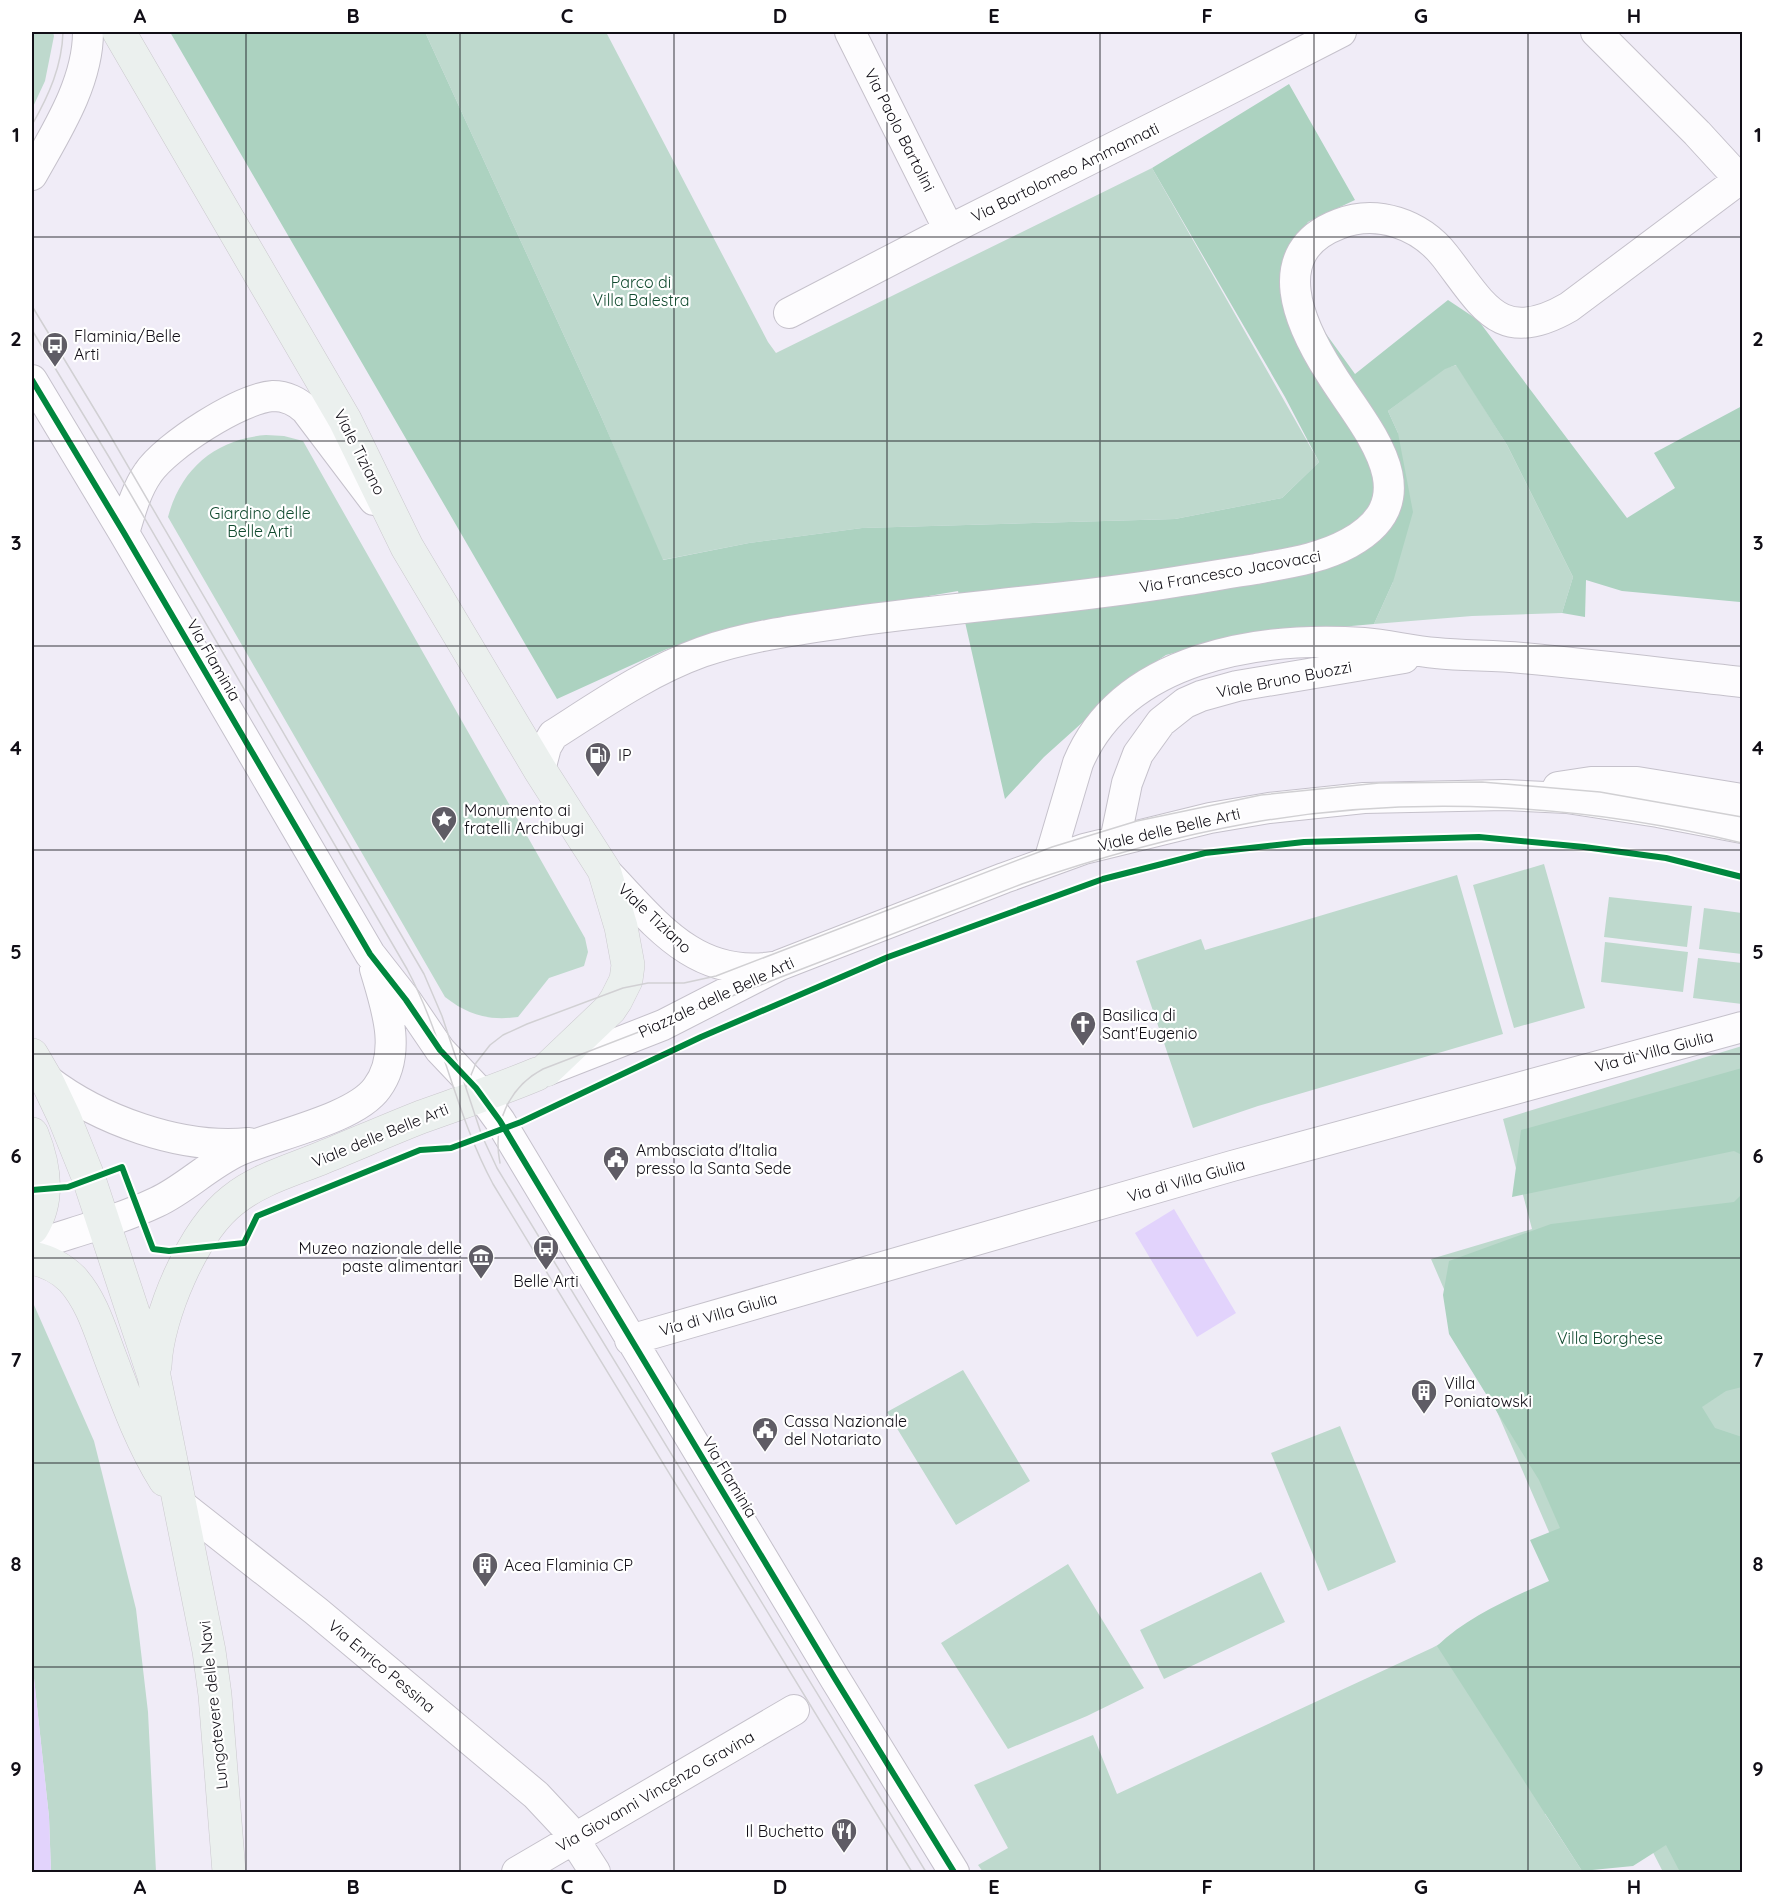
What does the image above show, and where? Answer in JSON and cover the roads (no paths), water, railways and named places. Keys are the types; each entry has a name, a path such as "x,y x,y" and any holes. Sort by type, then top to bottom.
{"main road":[{"name":"Viale Tiziano","path":"119,32 345,420 407,547 540,770 604,870 625,946 626,980 610,1009 542,1072"},
{"name":"Lungotevere delle Navi","path":"39,1067 68,1126 104,1222 154,1376 204,1619 215,1695 229,1872"},
{"name":"Piazzale delle Belle Arti","path":"482,1095 542,1072"},
{"name":"Viale delle Belle Arti","path":"154,1376 162,1320 179,1280 204,1233 217,1214 232,1200 252,1187 406,1123 482,1095"},
{"path":"32,1134 44,1189 38,1216 32,1228"},
{"name":"Lungotevere delle Navi","path":"32,1258 62,1271 71,1278 83,1294 95,1318 143,1440 156,1467 180,1504"}],"street":[{"path":"32,175 74,93 86,55 88,32"},
{"name":"Via Paolo Bartolini","path":"850,32 949,230"},
{"name":"Via Bartolomeo Ammannati","path":"789,313 1341,32"},
{"path":"1596,32 1697,133 1741,181"},
{"name":"Via Francesco Jacovacci","path":"540,770 546,747 553,735 658,671 721,646 843,623 1109,593 1296,562 1325,554 1359,538 1380,517 1387,497 1388,476 1383,457 1365,423 1333,378 1311,338 1301,310 1294,281 1298,258 1311,239 1336,225 1368,218 1407,225 1437,247 1464,284 1488,311 1501,319 1520,323 1543,320 1569,307 1741,181"},
{"name":"Via Flaminia","path":"32,380 370,954 406,1000 440,1050 482,1095 500,1121 630,1340 954,1872"},
{"path":"124,533 140,486 157,461 197,431 231,411 273,396 296,401 314,418 407,547"},
{"name":"Viale Bruno Buozzi","path":"1049,861 1071,784 1084,750 1117,708 1137,690 1167,672 1217,656 1297,643 1366,644 1436,653 1520,658 1743,682"},
{"name":"Viale Bruno Buozzi","path":"1115,841 1127,783 1138,754 1161,722 1185,703 1220,690 1256,682 1436,653"},
{"name":"Viale delle Belle Arti","path":"1505,795 1576,784 1622,781 1743,799"},
{"name":"Viale delle Belle Arti","path":"849,938 1049,861 1115,841 1210,818 1269,808 1399,796 1505,795 1567,798 1743,828"},
{"name":"Viale Tiziano","path":"604,870 675,941 693,954 717,964 738,968 780,965"},
{"name":"Piazzale delle Belle Arti","path":"542,1072 663,1025 780,965 849,938"},
{"name":"Viale delle Belle Arti","path":"267,1140 352,1109 371,1095 382,1080 388,1064 389,1025 385,1001 370,954"},
{"name":"Via di Villa Giulia","path":"630,1340 1232,1166 1743,1027"},
{"path":"39,1067 70,1097 88,1107 164,1135 223,1144 267,1140"},
{"path":"32,1246 157,1202 229,1155 267,1140"},
{"name":"Via Enrico Pessina","path":"180,1504 316,1611 536,1795 566,1827 595,1872"},
{"name":"Via Giovanni Vincenzo Gravina","path":"517,1872 794,1710"}],"tram line":[{"path":"32,125 54,80 63,32"},
{"path":"32,306 104,425 424,974 442,1016 482,1136 497,1168 926,1872"},
{"path":"32,330 109,457 407,969 431,1022 469,1131 493,1184 912,1872"},
{"path":"466,1087 476,1063 490,1045 503,1035 527,1024 623,988 648,983 684,983 716,976 1052,847 1137,821 1261,795 1379,783 1482,782 1600,792 1742,817"},
{"path":"500,1163 499,1134 506,1108 512,1096 521,1086 543,1069 1022,884 1078,865 1163,842 1250,823 1311,814 1373,808 1435,806 1498,807 1621,819 1742,843"}],"place":[{"name":"Flaminia/Belle Arti","path":"55,368"},
{"name":"IP","path":"598,778"},
{"name":"Monumento ai fratelli Archibugi","path":"444,842"},
{"name":"Basilica di Sant'Eugenio","path":"1083,1047"},
{"name":"Ambasciata d'Italia presso la Santa Sede","path":"616,1182"},
{"name":"Belle Arti","path":"546,1271"},
{"name":"Muzeo nazionale delle paste alimentari","path":"481,1280"},
{"name":"Villa Poniatowski","path":"1424,1415"},
{"name":"Cassa Nazionale del Notariato","path":"765,1453"},
{"name":"Acea Flaminia CP","path":"485,1588"},
{"name":"Il Buchetto","path":"844,1854"}],"park label":[{"name":"Parco di Villa Balestra","path":"641,291"},
{"name":"Giardino delle Belle Arti","path":"260,522"},
{"name":"Villa Borghese","path":"1610,1338"}]}
